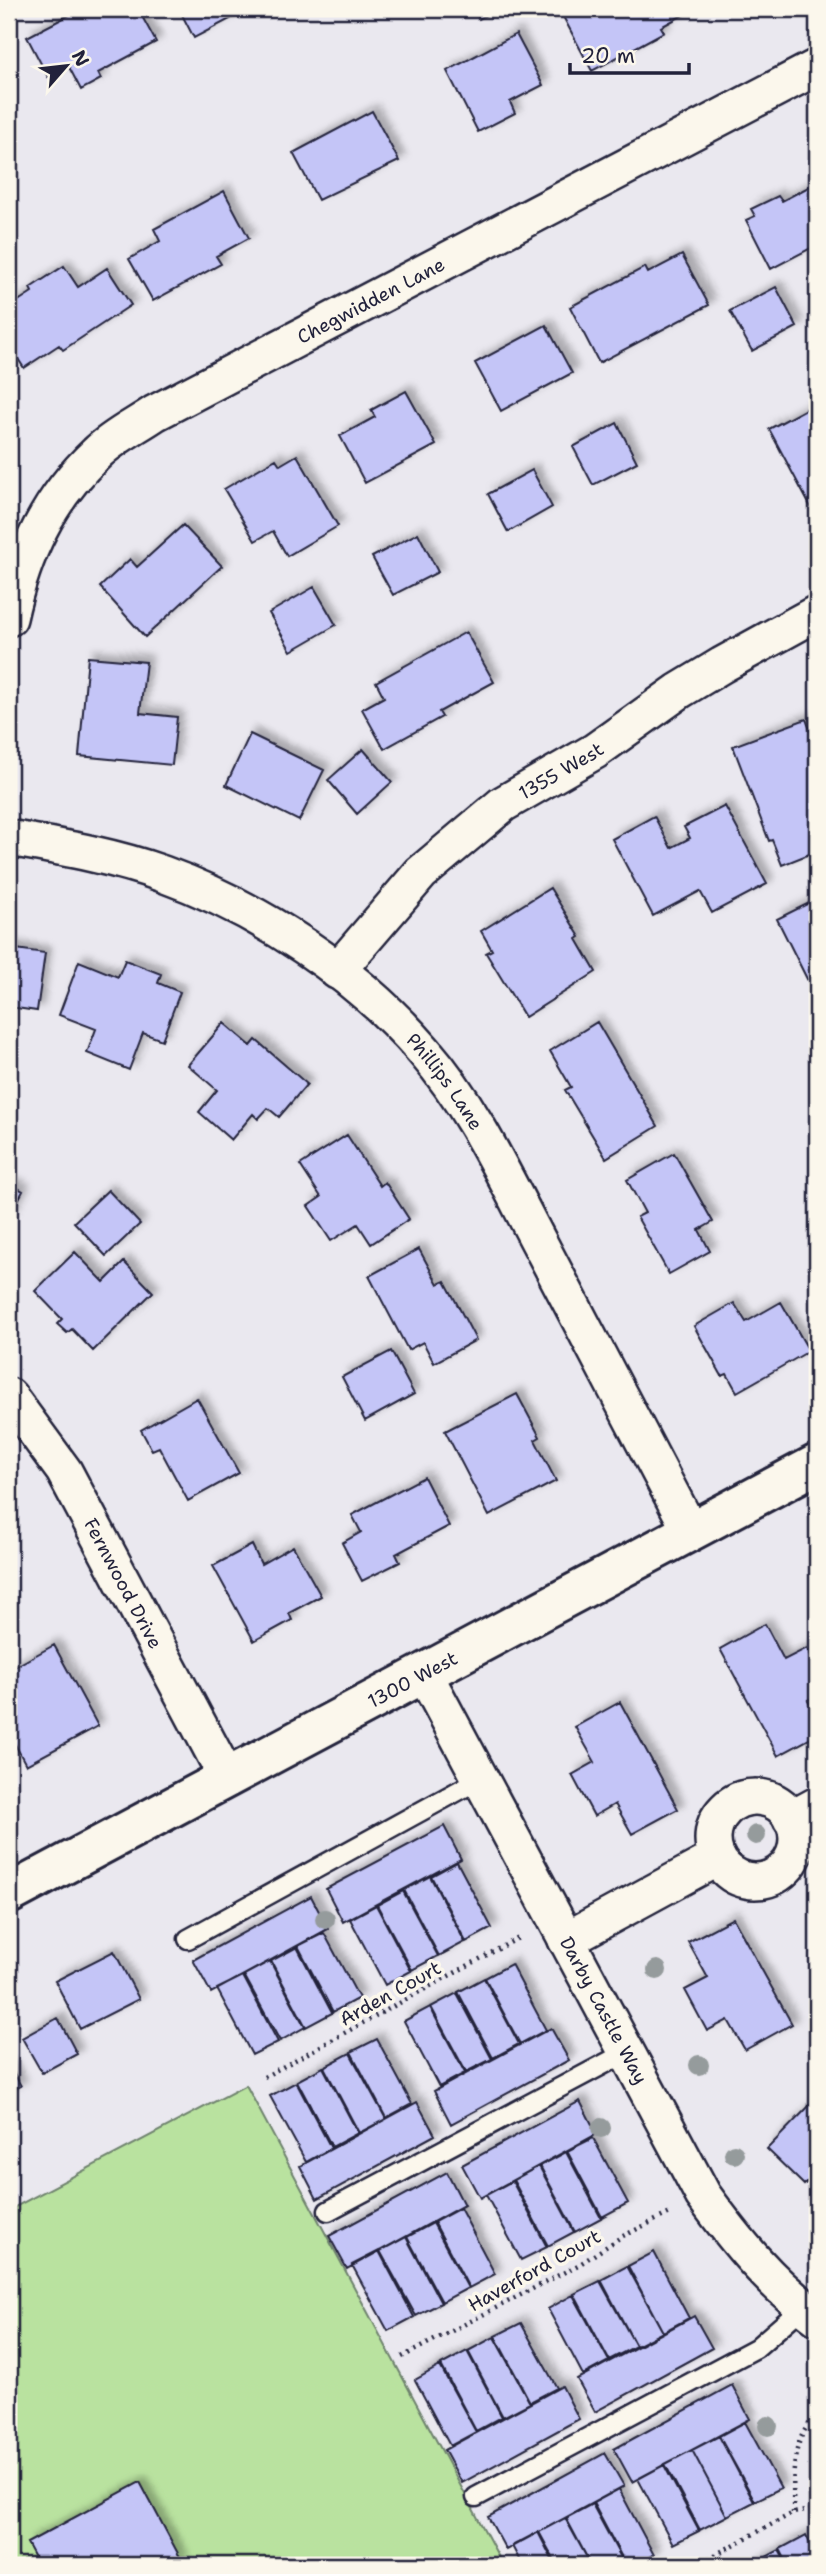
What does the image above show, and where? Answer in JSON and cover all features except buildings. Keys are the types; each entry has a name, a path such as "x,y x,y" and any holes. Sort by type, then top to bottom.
{"street":[{"name":"Chegwidden Lane","path":"9,618 18,575 37,528 65,487 98,452 155,413 817,67"},
{"name":"1355 West","path":"337,971 421,873 503,804 596,751 711,671 817,613"},
{"name":"Phillips Lane","path":"9,838 81,851 164,874 258,918 337,971 424,1051 457,1095 517,1200 691,1532"},
{"name":"Fernwood Drive","path":"9,1396 64,1471 227,1777"},
{"name":"1300 West","path":"9,1894 425,1675 817,1464"},
{"name":"Darby Castle Way","path":"425,1675 703,2195 744,2251 813,2305"},
{"path":"747,1797 773,1801 804,1812 793,1857 775,1877 762,1881 736,1877 717,1858 712,1833 716,1821 735,1802 747,1797"},
{"path":"566,1940 717,1858"}],"lane":[{"path":"188,1939 480,1779"},
{"path":"328,2211 625,2053"},
{"path":"476,2497 757,2348 813,2305"}],"path":[{"name":"Arden Court","path":"264,2077 529,1933"},
{"name":"Haverford Court","path":"402,2357 680,2208"},
{"path":"793,2513 794,2454 806,2426 817,2415"},
{"path":"696,2565 793,2513 817,2509"}],"green space":[{"path":"246,2085 503,2565 9,2565 9,2210"}]}
